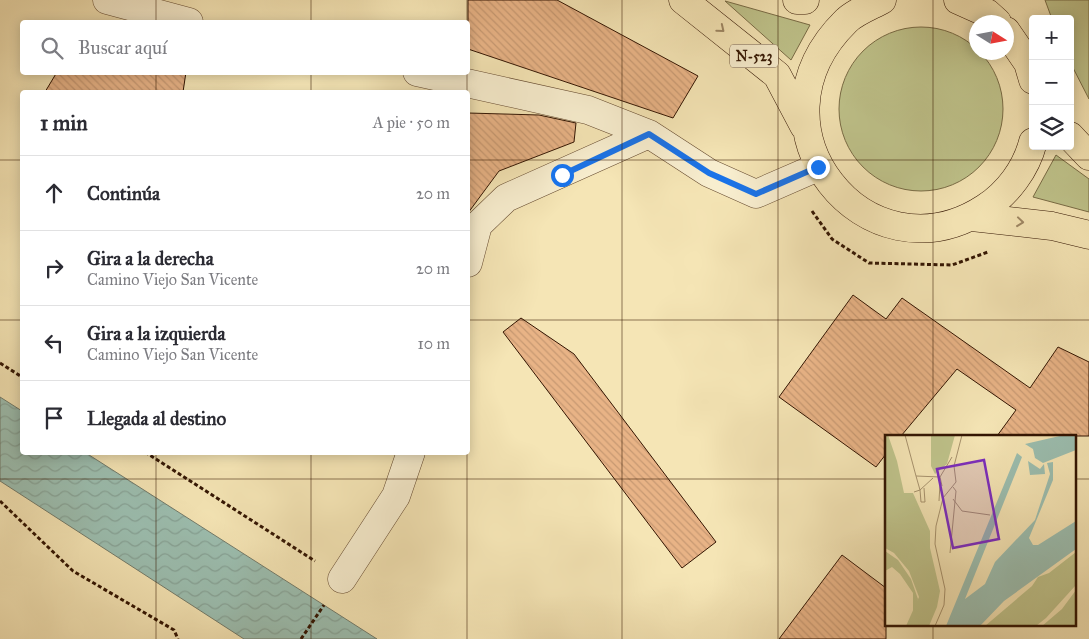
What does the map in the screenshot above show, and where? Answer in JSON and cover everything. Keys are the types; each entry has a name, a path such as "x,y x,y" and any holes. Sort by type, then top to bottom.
{"highway":[{"name":"N-523","path":"683,0 778,75 806,129"},
{"path":"797,0 805,0"},
{"path":"882,0 847,19 821,50 806,88 806,129 818,167 840,195 869,216 902,227 938,227 972,217 996,200 1016,179 1031,150"},
{"path":"958,0 990,12"},
{"path":"1014,43 1029,66"},
{"path":"1074,140 1089,156"},
{"path":"972,217 1052,226 1089,235"}],"street":[{"path":"107,0 182,20"},
{"path":"430,75 588,110 649,134 709,173 756,194 818,167"},
{"path":"470,255 478,225 506,198 649,134"},
{"path":"342,579 396,496 411,455"}],"path":[{"path":"0,363 20,376"},
{"path":"150,455 342,579 301,639"},
{"path":"0,501 73,571 174,630 178,639"}],"green space":[{"path":"1045,0 1089,0 1089,99 1074,70 1074,15 1051,15"},
{"path":"725,1 810,25 791,60"},
{"path":"921,27 945,31 969,43 969,60 986,60 999,85 1003,109 999,133 989,154 979,167 966,177 945,187 921,191 897,187 876,177 863,167 853,154 843,133 839,109 843,85 853,64 863,51 876,41 897,31"},
{"path":"1056,155 1089,179 1089,212 1033,197"}],"water":[{"path":"0,397 20,410 20,455 89,455 377,639 244,639 0,481"}],"building":[{"path":"468,0 557,0 698,76 673,118 470,50 470,20 468,20"},
{"path":"55,75 186,75 183,90 46,90"},
{"path":"470,113 539,115 576,123 574,142 499,171 470,210"},
{"path":"853,295 886,319 902,298 1030,388 1058,347 1089,362 1089,436 998,435 1016,410 957,369 902,435 885,435 885,455 876,467 779,397"},
{"path":"521,318 574,354 716,542 682,568 503,332"},
{"path":"842,555 885,587 886,639 779,639"}],"route":[{"path":"562,175 649,134 709,173 756,194 818,167"}]}
